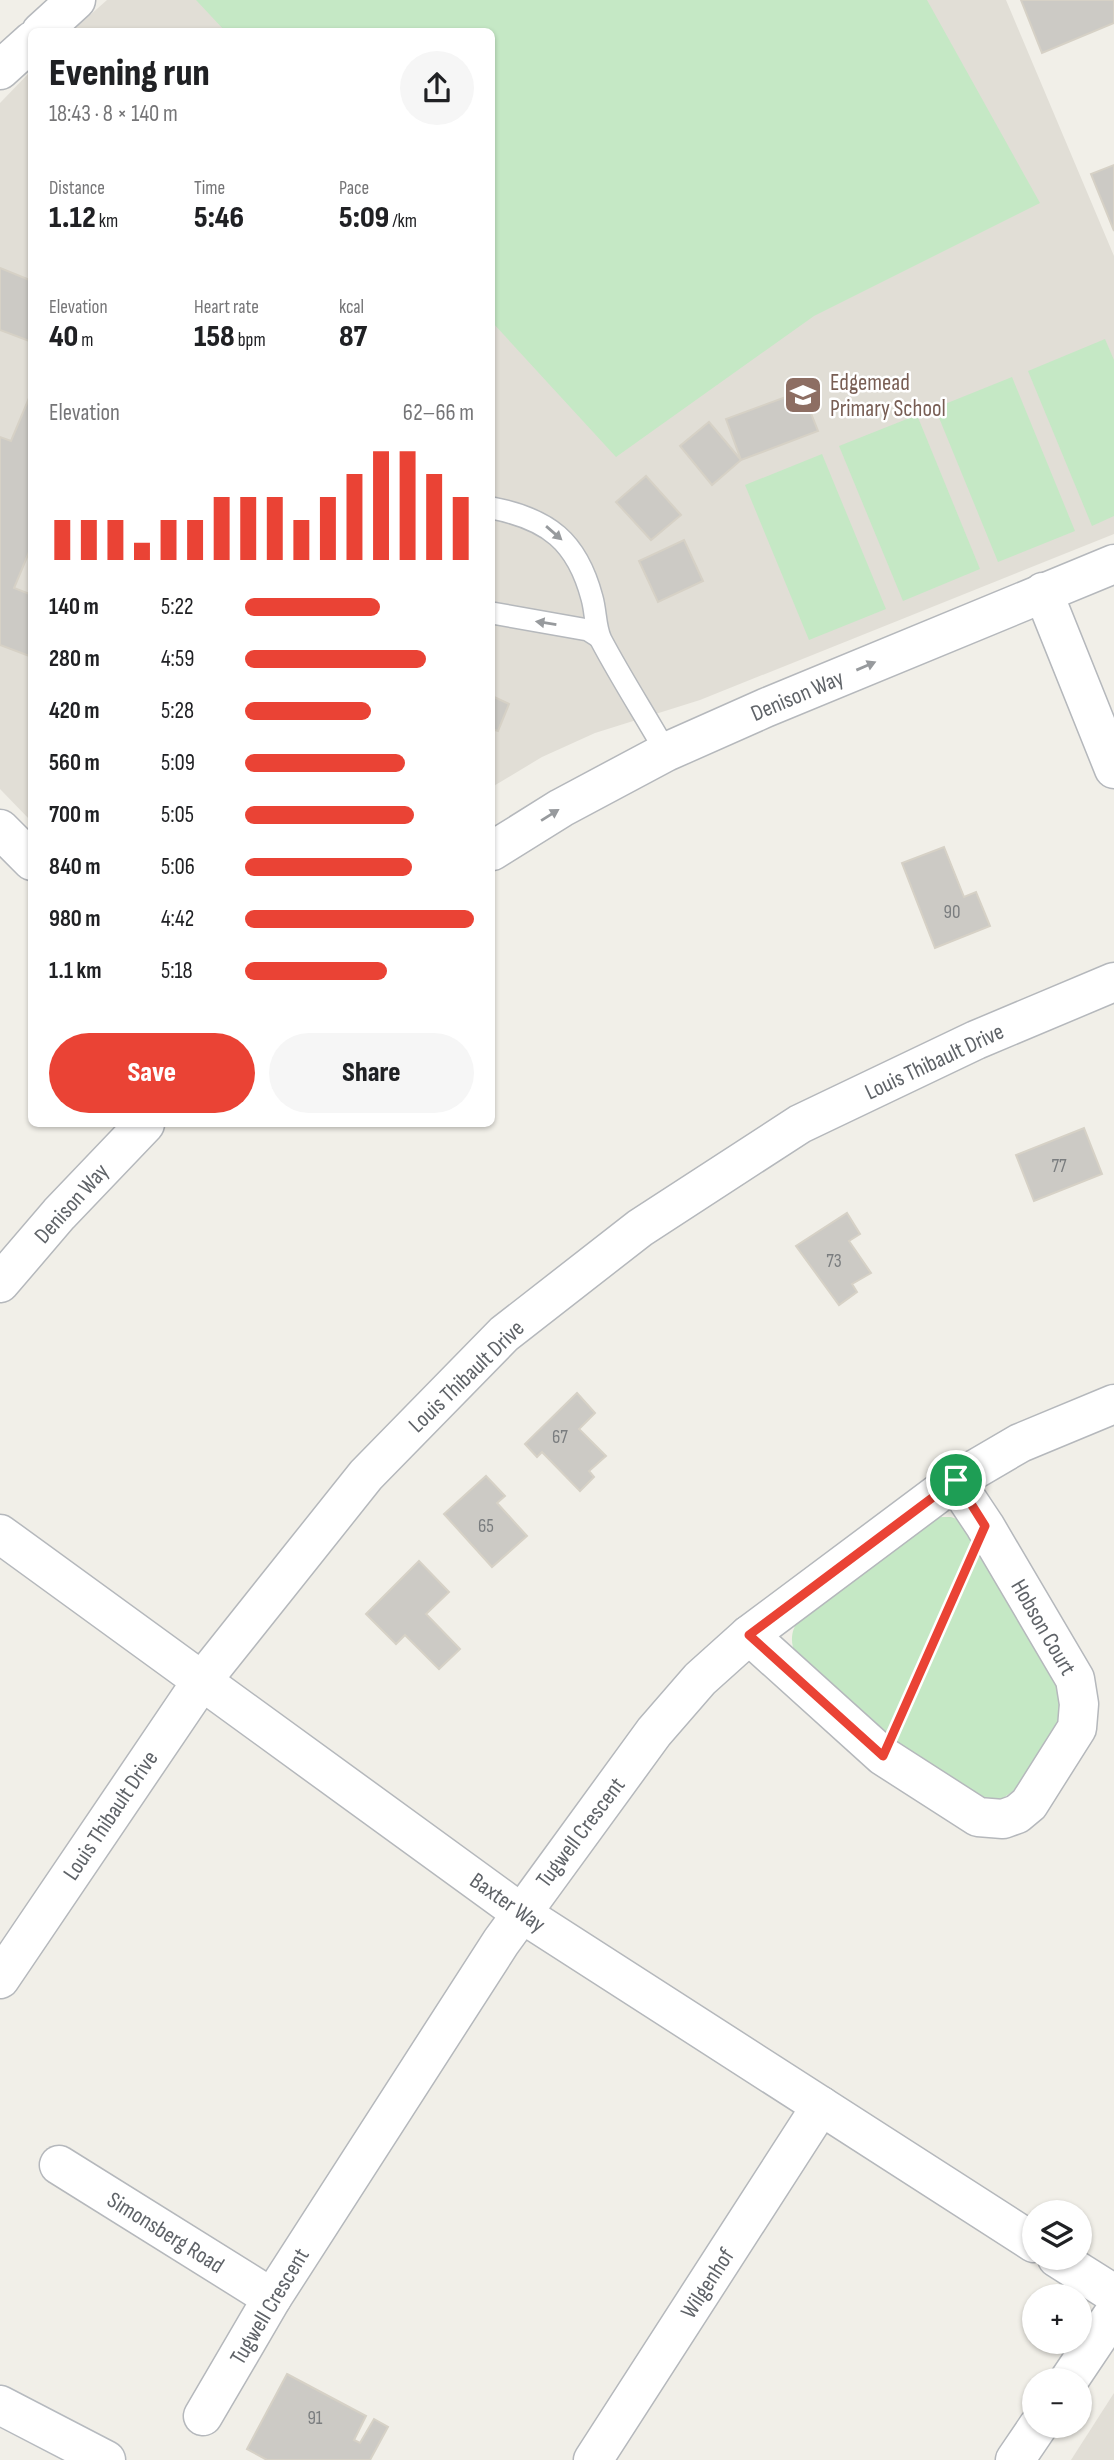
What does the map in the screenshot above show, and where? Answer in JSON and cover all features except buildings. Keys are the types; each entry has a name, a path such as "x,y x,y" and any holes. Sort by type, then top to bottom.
{"street":[{"path":"45,28 76,0"},
{"path":"0,70 28,45"},
{"name":"Denison Way","path":"495,849 561,808 666,752 765,708 1114,564"},
{"path":"1043,592 1114,769"},
{"path":"0,828 28,857"},
{"name":"Louis Thibault Drive","path":"0,1979 201,1682 376,1466 504,1335 640,1227 800,1124 976,1040 1114,982"},
{"name":"Denison Way","path":"0,1283 60,1214 142,1127"},
{"name":"Tugwell Crescent","path":"203,2416 272,2298 521,1913 654,1732 700,1679 749,1635 956,1480 1020,1443 1114,1404"},
{"name":"Hobson Court","path":"749,1635 883,1756 978,1817 1003,1819 1017,1814 1029,1804 1077,1728 1079,1704 1075,1679 956,1480"},
{"name":"Baxter Way","path":"0,1534 521,1913 1022,2235"},
{"name":"Wilgenhof","path":"593,2460 821,2106"},
{"name":"Simonsberg Road","path":"60,2165 272,2298"},
{"path":"1076,2270 1114,2294"},
{"path":"1077,2368 1114,2313"},
{"path":"0,2405 106,2460"},
{"path":"1015,2460 1030,2438"}],"lane":[{"path":"495,509 514,512 542,523 569,547 586,578 599,637 666,752"},
{"path":"495,614 588,630 599,637"}],"path":[{"path":"883,1756 985,1526"}],"shaded area":[{"name":"Edgemead Primary School","path":"107,0 1006,0 1114,256 1114,534 700,700 595,733 542,757 495,785 495,28 76,28"},
{"path":"28,74 28,818 0,789 0,103"},
{"path":"1114,2393 1114,2460 1071,2460 1085,2438 1092,2438 1092,2427"}],"green space":[{"path":"196,0 927,0 1040,203 814,316 616,457 495,325 495,28 222,28"},
{"path":"1105,339 1114,360 1114,516 1092,526 1028,371"},
{"path":"1012,377 1075,531 998,562 935,408"},
{"path":"917,415 980,569 903,601 839,446"},
{"path":"822,454 886,609 809,640 745,485"},
{"path":"941,1517 962,1521 1061,1682 1064,1715 1019,1787 1003,1798 977,1799 893,1746 795,1654 793,1649 792,1636 799,1619 930,1520"}],"place":[{"name":"Edgemead Primary School","path":"803,395"}],"route":[{"path":"956,1480 985,1526 883,1756 749,1635 956,1480"}]}
